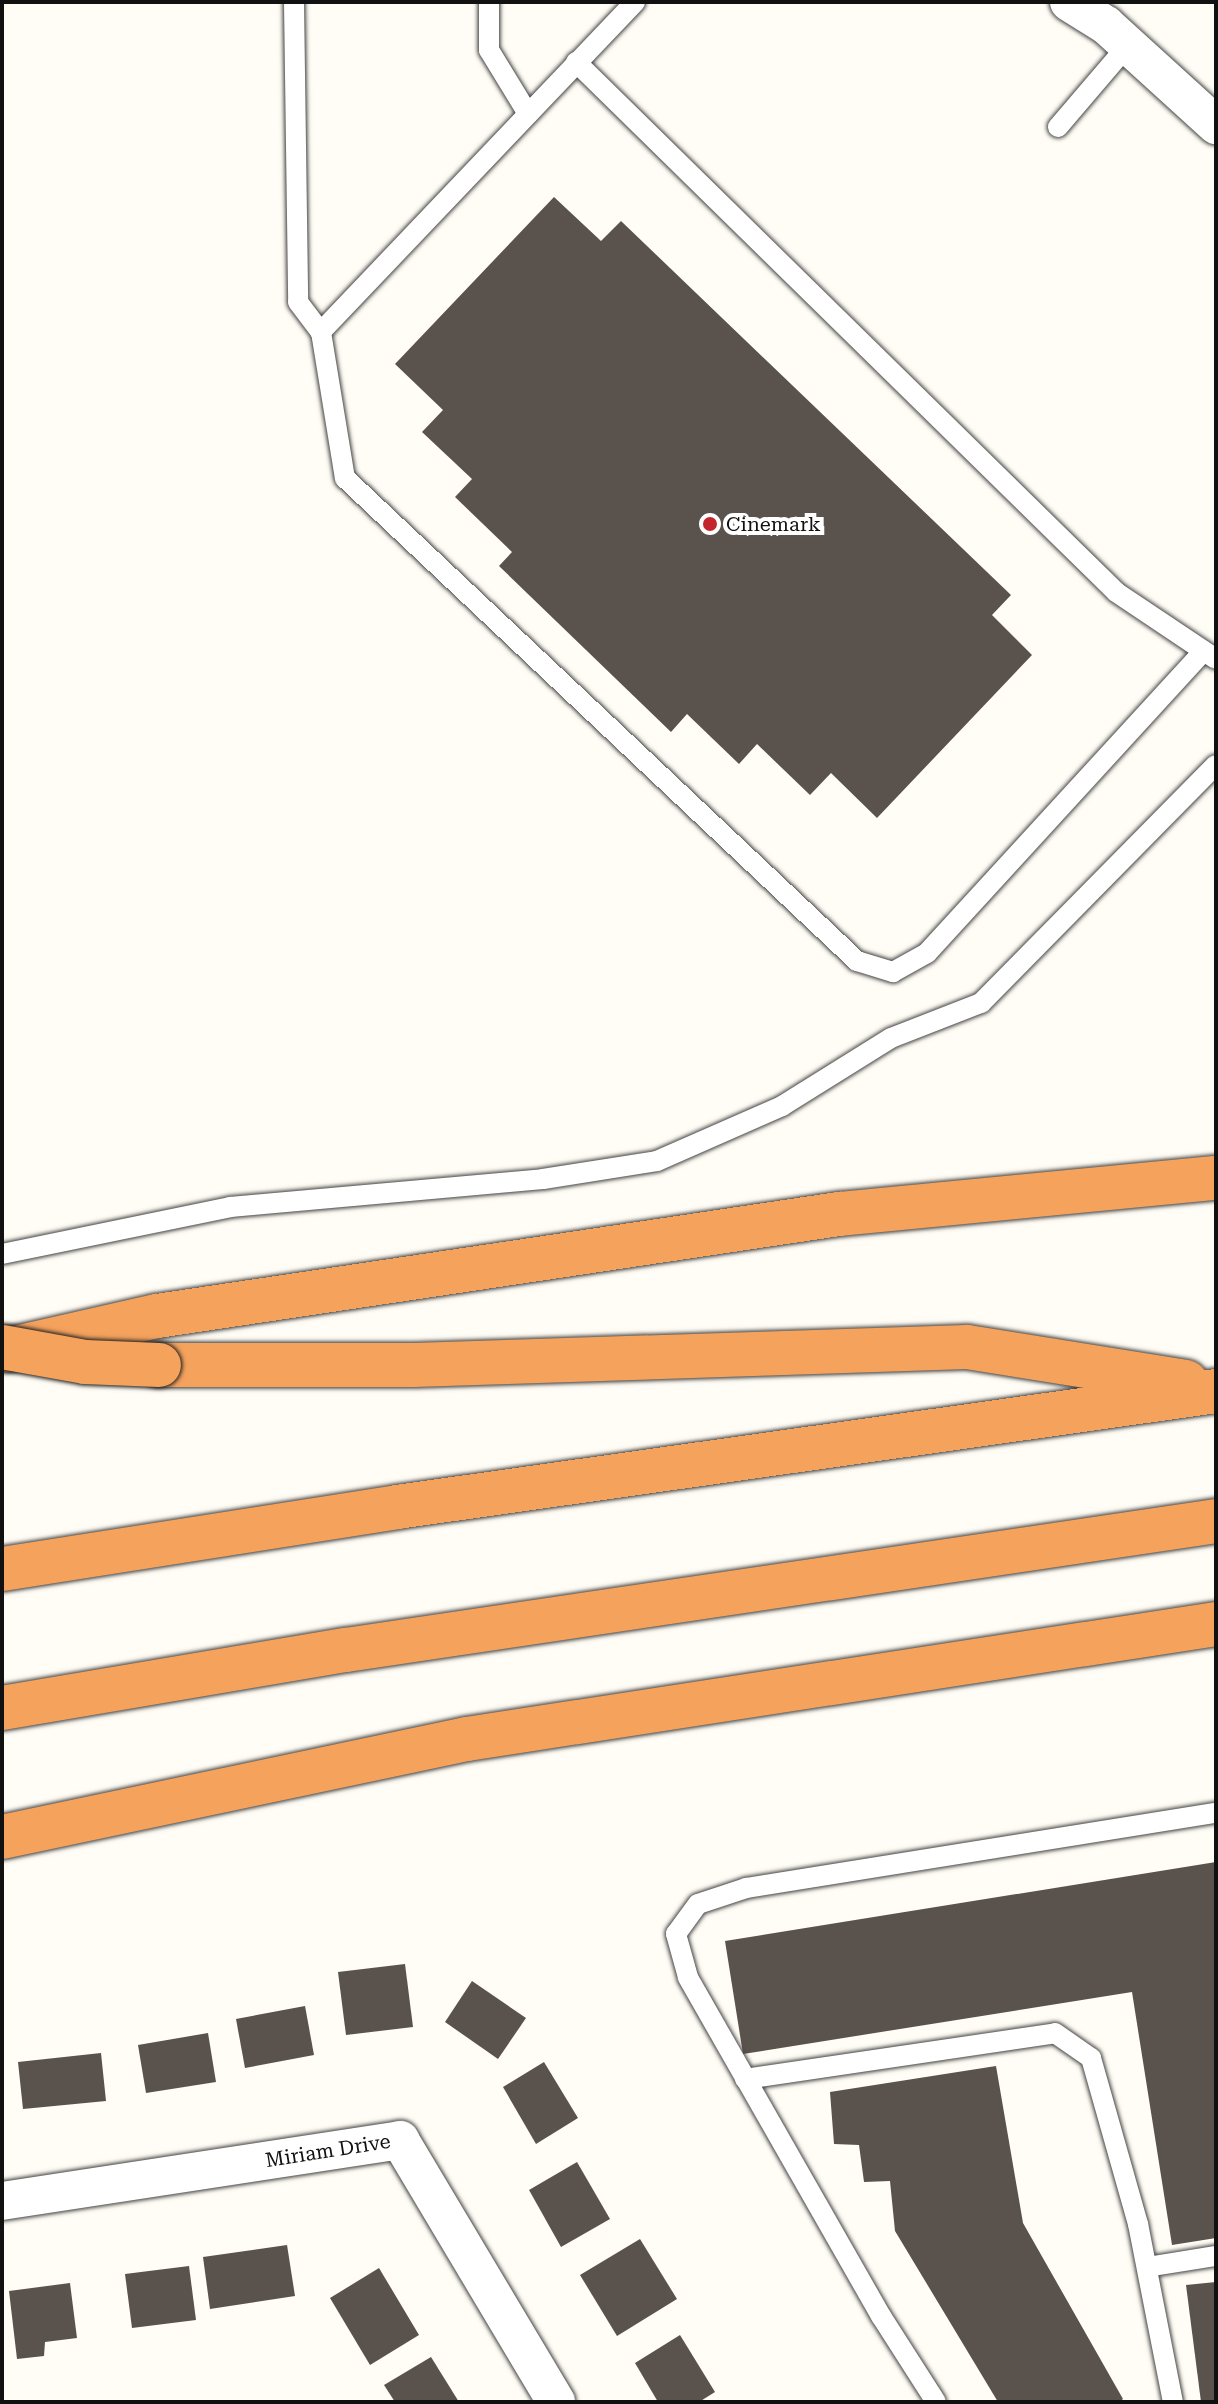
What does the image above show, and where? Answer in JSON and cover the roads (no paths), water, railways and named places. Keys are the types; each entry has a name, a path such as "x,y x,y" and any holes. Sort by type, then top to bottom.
{"highway":[{"path":"2,1349 157,1316 839,1214 1216,1178"},
{"path":"2,1349 85,1362 159,1365 414,1365 967,1347 1216,1389"},
{"path":"2,1569 397,1507 1216,1389"},
{"path":"2,1708 346,1650 1216,1521"},
{"path":"2,1837 467,1739 1216,1624"}],"street":[{"path":"1069,2 1128,45 1216,125"},
{"name":"Miriam Drive","path":"2,2201 400,2140 556,2402"}],"lane":[{"path":"294,2 298,302 321,332 345,478 857,961 893,972 927,953 1210,656 1116,592 576,62"},
{"path":"489,2 489,50 528,114"},
{"path":"321,332 635,2"},
{"path":"1058,127 1128,45"},
{"path":"2,1254 230,1207 543,1179 657,1161 782,1106 891,1038 981,1003 1216,765"},
{"path":"936,2402 688,1977 676,1934 698,1904 746,1888 1216,1813"},
{"path":"745,2079 1055,2033 1091,2058 1147,2267 1173,2402"},
{"path":"1147,2267 1216,2256"}],"place":[{"name":"Cinemark","path":"710,524"}]}
